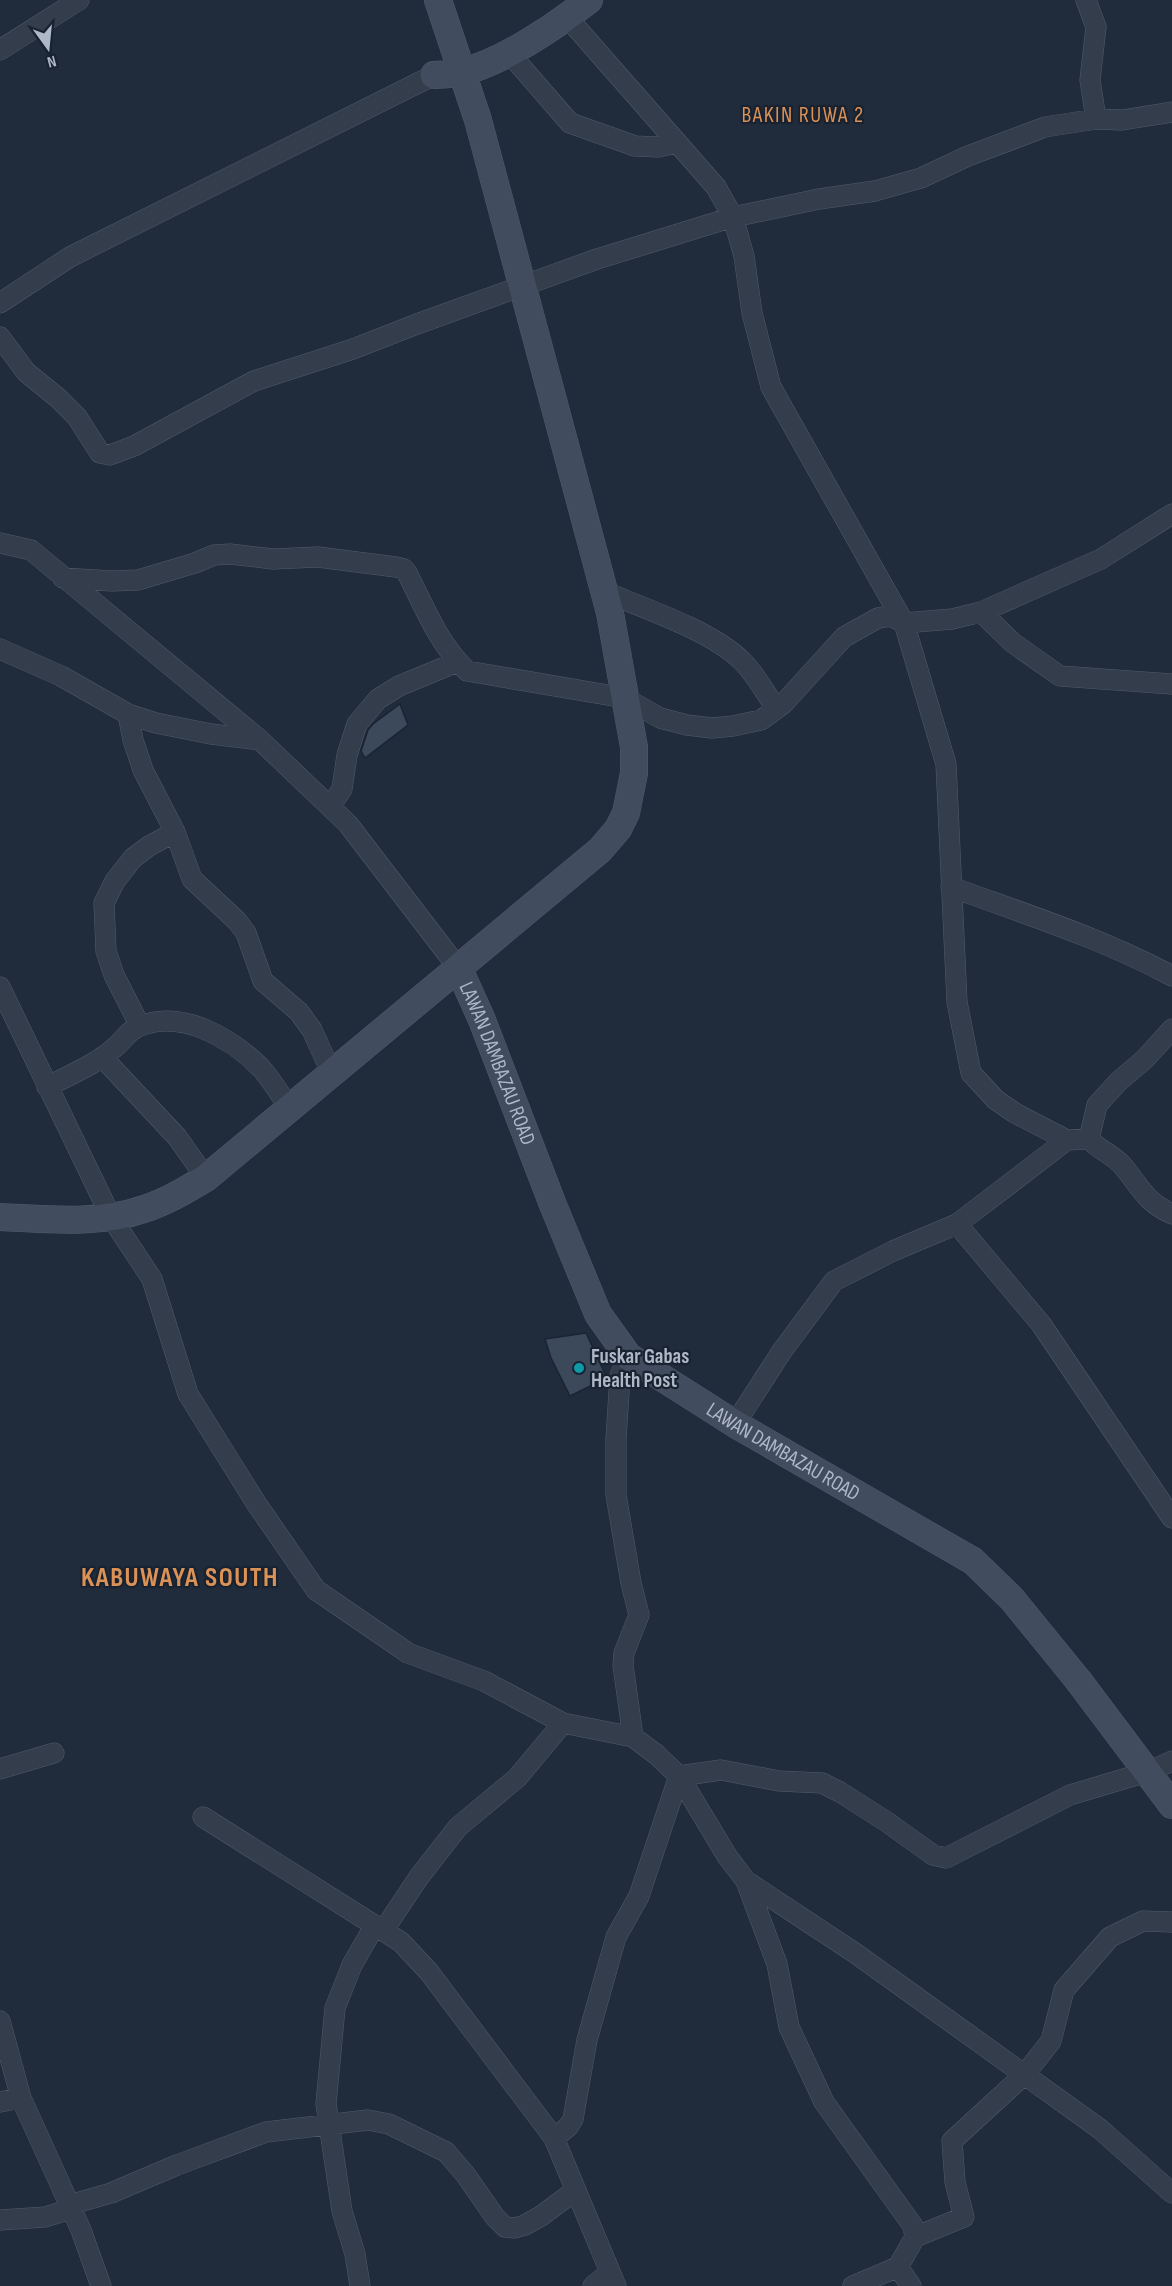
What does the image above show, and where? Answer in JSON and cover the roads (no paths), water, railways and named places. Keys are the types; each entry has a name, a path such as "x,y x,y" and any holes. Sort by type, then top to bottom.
{"main road":[{"path":"0,1217 70,1220 111,1217 160,1203 206,1178 600,850 618,829 626,813 634,773 634,747 605,592 478,120 438,0"},
{"path":"460,67 566,9 589,0"},
{"path":"434,75 509,53 566,9"},
{"name":"LAWAN DAMBAZAU ROAD","path":"459,969 482,1020 553,1205 598,1314 628,1356 735,1424 973,1561 1012,1599 1078,1680 1172,1805"}],"street":[{"path":"0,50 79,0"},
{"path":"1086,0 1096,27 1090,80 1095,118"},
{"path":"566,9 716,187 733,217 744,256 752,313 771,387 904,623 946,764 957,1002 970,1073 996,1100 1016,1113 1067,1140 1089,1139 1123,1166 1146,1197 1159,1208 1172,1214"},
{"path":"509,53 570,123 635,146 658,147 677,143"},
{"path":"0,303 70,257 434,75"},
{"path":"0,337 26,372 77,417 100,453 110,456 134,446 254,381 353,349 597,259 733,217 819,199 875,191 921,178 968,156 1045,127 1095,118 1122,120 1172,112"},
{"path":"63,578 138,580 214,555 230,554 273,558 318,557 396,567 404,569 407,573 441,639 457,662 467,671 625,698 660,718 712,728 761,720 783,705 844,637 878,618 891,616 904,623 952,619 981,612 1101,559 1172,514"},
{"path":"0,543 31,550 260,740 348,824 459,969"},
{"path":"605,592 667,618 726,647 743,661 776,708"},
{"path":"981,612 1013,643 1060,676 1172,684"},
{"path":"0,649 61,676 128,714 156,723 211,734 260,740"},
{"path":"330,807 342,789 347,755 357,724 378,699 399,686 457,662"},
{"path":"128,714 133,740 143,770 176,832 192,879 237,921 246,933 263,981 299,1012 312,1030 332,1074"},
{"path":"140,1026 114,975 106,951 104,903 115,881 133,858 176,832"},
{"path":"951,887 1042,918 1146,962 1172,976"},
{"path":"2,997 111,1217 152,1279 188,1394 256,1503 316,1590 408,1653 484,1681 563,1723 633,1737 679,1776 727,1856 746,1881 778,1968 789,2027 824,2102 913,2226 915,2237"},
{"path":"47,1087 102,1057 140,1026 156,1020 208,1030 240,1049 262,1070 290,1109"},
{"path":"1089,1139 1096,1105 1145,1059 1172,1029"},
{"path":"102,1057 177,1137 206,1178"},
{"path":"735,1424 782,1351 834,1281 893,1251 957,1224 1067,1140"},
{"path":"957,1224 1041,1324 1172,1518"},
{"path":"628,1356 621,1376 616,1439 616,1495 631,1584 639,1615 624,1653 623,1665 633,1737"},
{"path":"360,2286 355,2254 342,2211 326,2104 335,2008 352,1965 458,1827 517,1778 563,1723"},
{"path":"0,1769 54,1753"},
{"path":"679,1776 721,1770 779,1781 822,1783 887,1822 933,1855 946,1858 1070,1795 1147,1772 1172,1761"},
{"path":"554,2138 568,2127 573,2119 587,2040 616,1937 639,1896 679,1776"},
{"path":"203,1817 401,1942 429,1972 554,2138 613,2279 593,2286"},
{"path":"746,1881 855,1953 1025,2074 1100,2129 1172,2193"},
{"path":"853,2286 898,2267 915,2237 964,2217 955,2182 952,2141 1025,2074 1051,2041 1064,1990 1110,1937 1143,1921 1172,1922"},
{"path":"0,2021 21,2098 81,2230 101,2286"},
{"path":"0,2102 21,2098"},
{"path":"0,2220 45,2217 266,2132 368,2120 389,2124 446,2152 465,2174 495,2217 506,2227 515,2228 525,2225 576,2190"},
{"path":"898,2267 910,2286"}],"place":[{"name":"Fuskar Gabas Health Post","path":"579,1368"}],"district":[{"name":"BAKIN RUWA 2","path":"803,114"},
{"name":"KABUWAYA SOUTH","path":"180,1577"}]}
